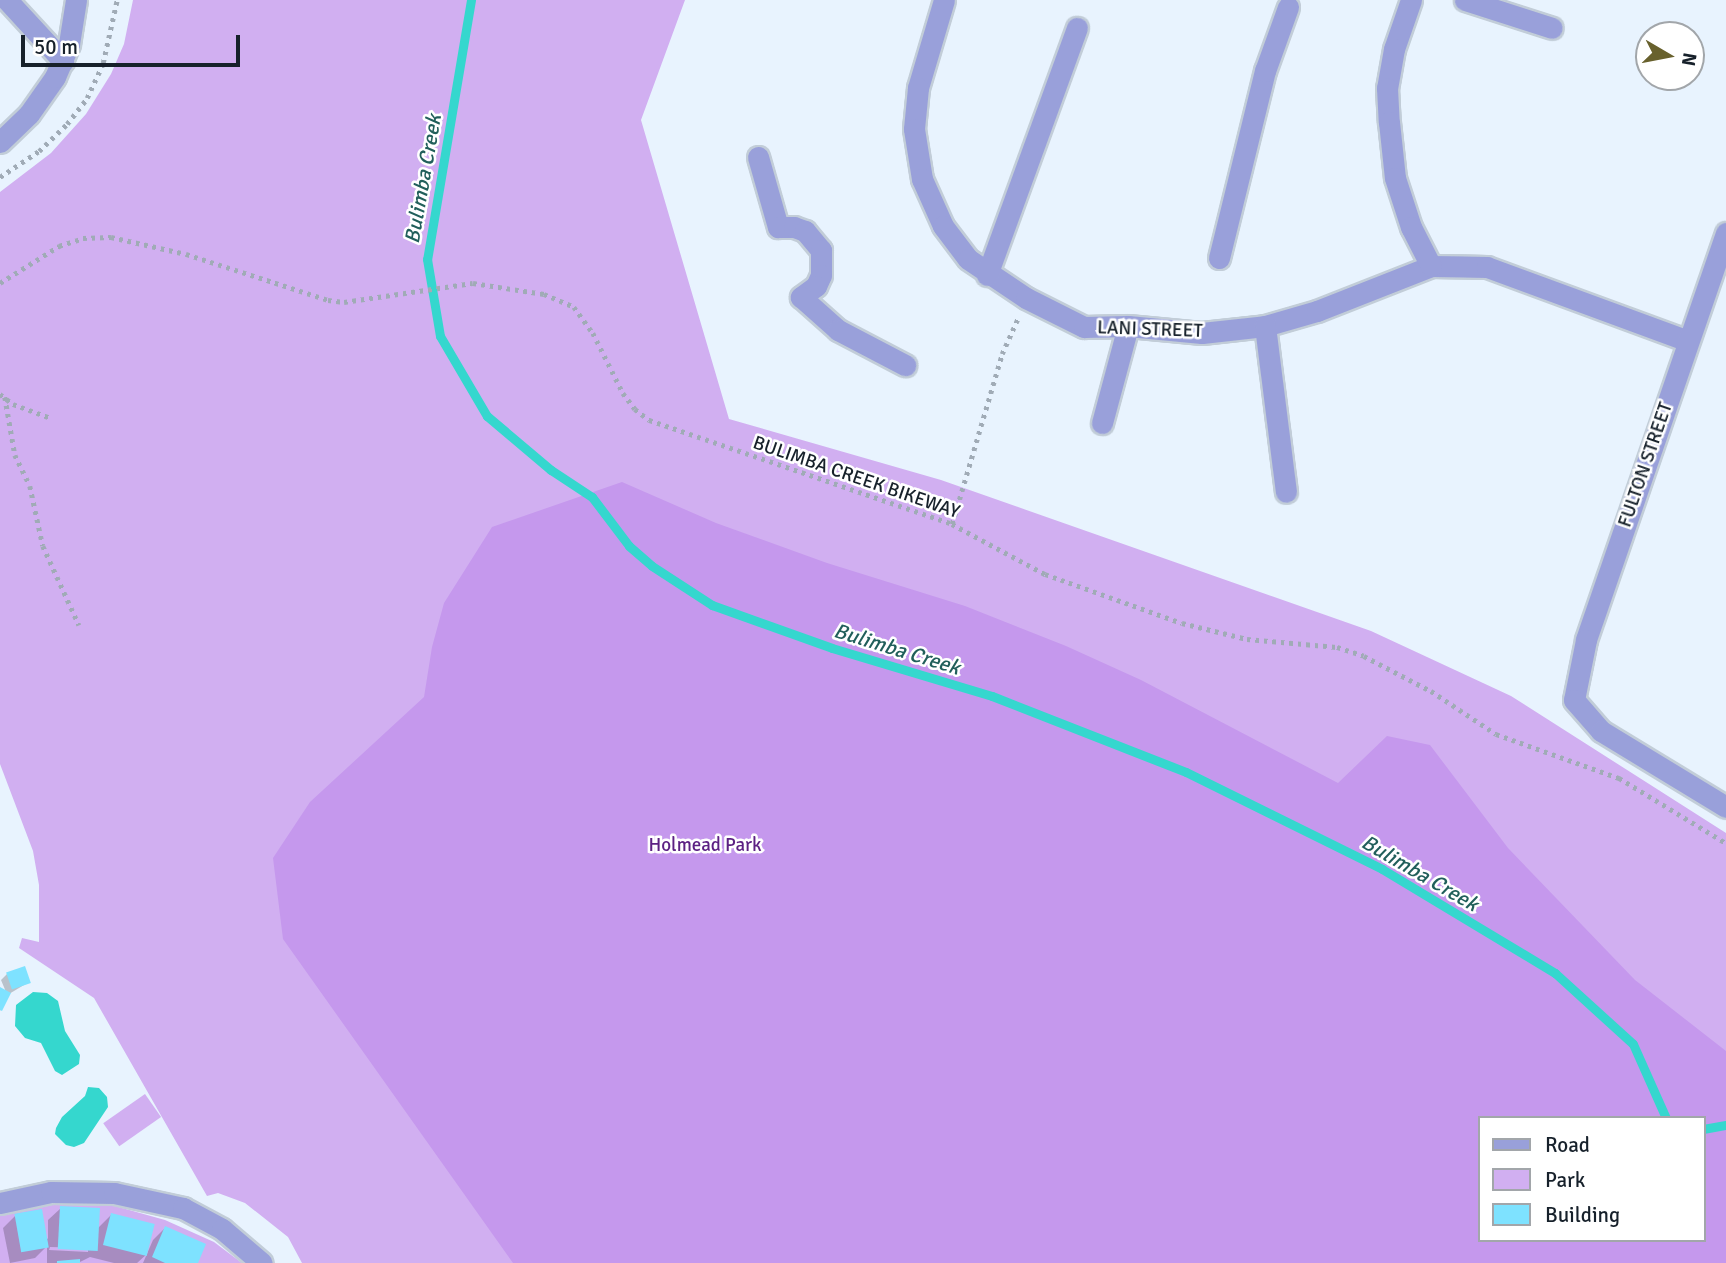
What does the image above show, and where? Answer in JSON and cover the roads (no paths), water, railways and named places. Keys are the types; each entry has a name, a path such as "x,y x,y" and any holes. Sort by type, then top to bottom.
{"street":[{"path":"6,0 64,61"},
{"path":"0,142 37,104 64,61 76,0"},
{"name":"LANI STREET","path":"944,0 918,88 914,129 922,179 943,226 968,259 987,275 1026,298 1084,327 1128,326 1202,333 1265,326 1317,311 1431,266 1487,267 1688,341"},
{"path":"1411,0 1387,88 1389,122 1398,189 1411,228 1431,266"},
{"path":"1465,0 1552,28"},
{"path":"1219,258 1265,71 1288,7"},
{"path":"987,275 1077,28"},
{"path":"758,157 778,227 794,227 806,231 821,250 821,275 816,286 801,297 838,330 905,365"},
{"name":"FULTON STREET","path":"1726,233 1586,640 1574,700 1601,731 1726,807"},
{"path":"1102,423 1128,326"},
{"path":"1265,326 1286,492"},
{"path":"0,1203 51,1192 114,1193 183,1208 222,1229 262,1263"}],"waterway":[{"name":"Bulimba Creek","path":"471,0 427,259 440,336 487,416 551,470 592,497 629,546 652,566 712,605 832,648 992,696 1186,772 1382,869 1555,973 1633,1044 1665,1116"},
{"name":"Bulimba Creek","path":"1705,1129 1726,1125"}],"park label":[{"name":"Holmead Park","path":"705,846"}]}
